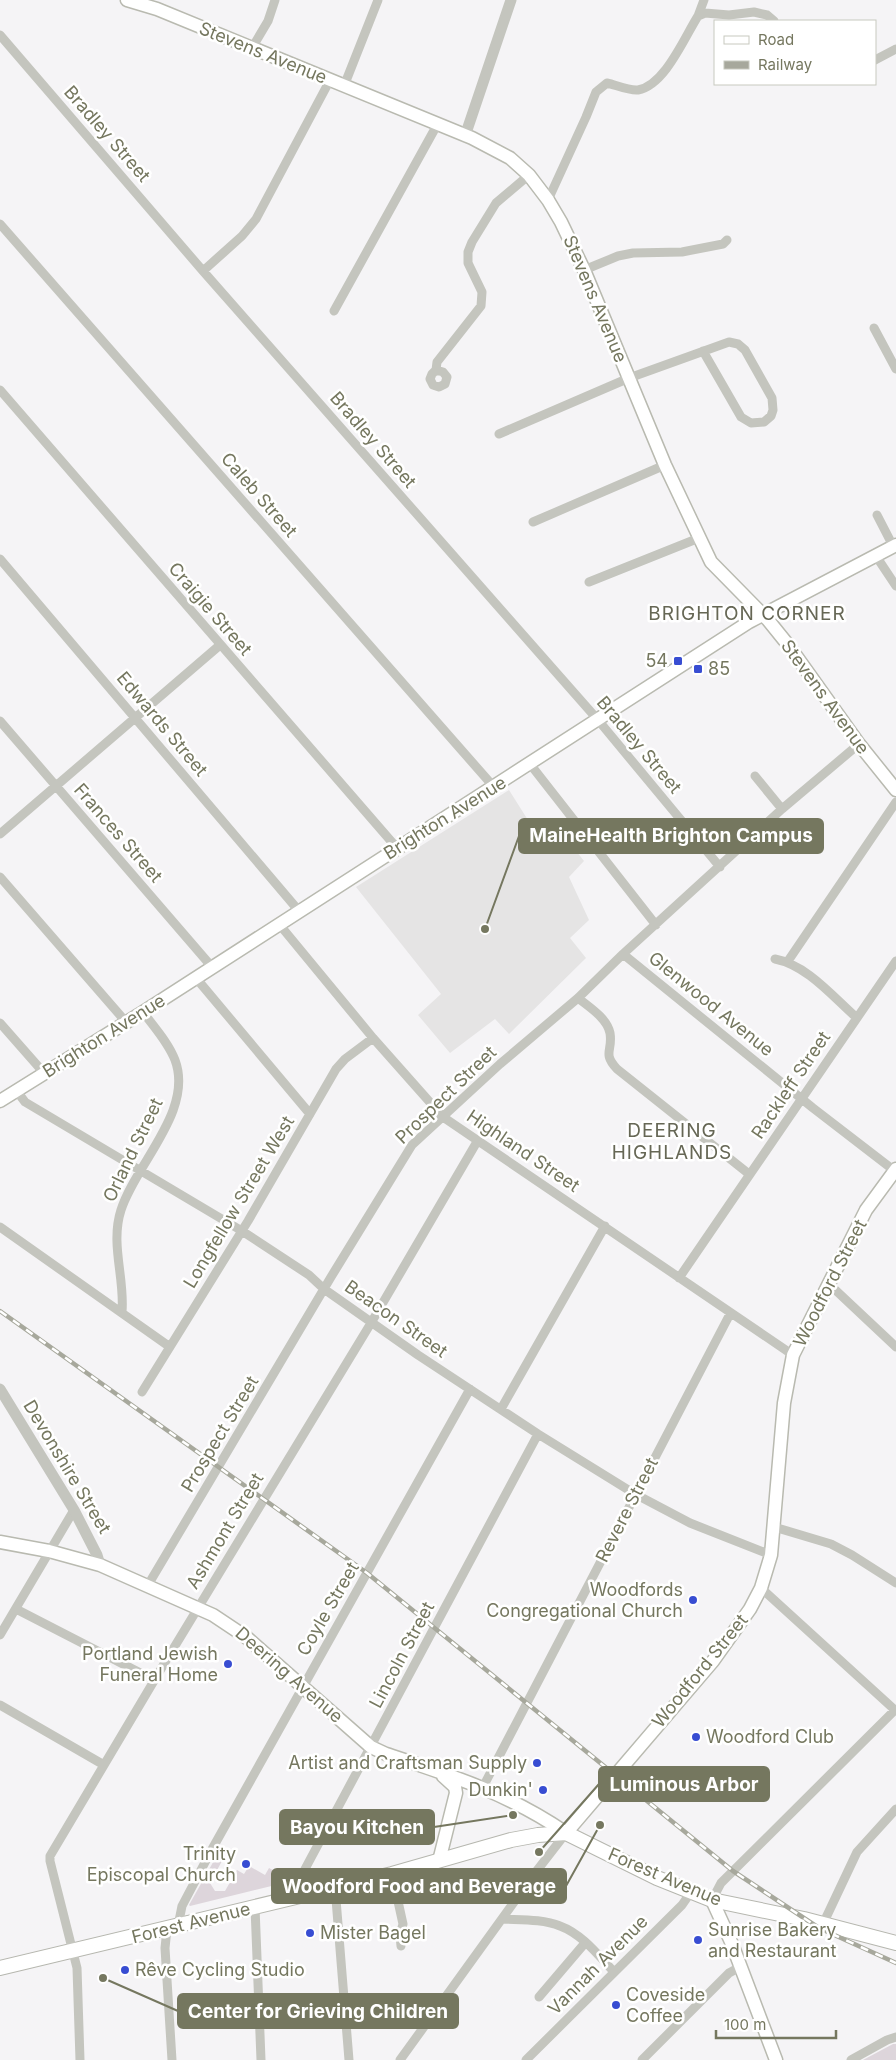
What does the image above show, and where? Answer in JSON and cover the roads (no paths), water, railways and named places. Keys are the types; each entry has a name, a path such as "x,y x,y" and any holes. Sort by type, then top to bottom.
{"highway":[{"name":"Forest Avenue","path":"0,1968 392,1874 511,1840 535,1835 566,1833 632,1866 712,1900 896,1942"}],"main road":[{"name":"Stevens Avenue","path":"127,0 152,4 252,48 465,136 510,158 529,175 548,200 572,242 665,465 711,562 762,614 789,646 859,744 896,790"},
{"name":"Brighton Avenue","path":"0,1101 143,1012 762,614 895,546"},
{"name":"Woodford Street","path":"566,1833 704,1671 750,1609 761,1588 771,1555 784,1403 793,1355 866,1210 895,1171"},
{"name":"Deering Avenue","path":"0,1542 49,1551 100,1565 198,1608 229,1624 246,1637 372,1747 386,1754 478,1786 526,1808 566,1833"},
{"path":"437,1772 455,1787 456,1793 439,1862"},
{"path":"712,1900 776,2060"}],"street":[{"path":"252,48 268,21 276,0"},
{"path":"344,86 378,0"},
{"path":"548,200 596,92 607,83 636,90 652,85 670,64 698,16 704,0"},
{"path":"465,136 509,2"},
{"path":"698,16 705,13 729,16 754,12 767,15 773,20"},
{"name":"Bradley Street","path":"0,35 203,271 598,720 720,867"},
{"path":"876,59 896,49"},
{"path":"203,271 242,236 256,219 330,80"},
{"path":"334,312 437,125"},
{"path":"436,370 438,360 481,306 482,292 468,263 468,252 472,242 496,203 529,175"},
{"name":"Caleb Street","path":"0,224 494,786"},
{"path":"584,270 618,256 634,253 682,252 723,244 727,240"},
{"path":"874,328 896,369"},
{"path":"499,434 629,378 726,342 735,343 743,348 772,398 773,410 769,418 764,422 754,424 741,417 704,351"},
{"name":"Craigie Street","path":"0,390 397,848"},
{"path":"533,522 665,465"},
{"path":"877,515 895,546"},
{"path":"589,582 698,538"},
{"path":"876,556 896,586"},
{"name":"Edwards Street","path":"0,559 299,912"},
{"path":"0,834 220,645"},
{"name":"Frances Street","path":"0,721 212,967"},
{"name":"Prospect Street","path":"148,1585 406,1153 443,1116 500,1064 578,998 623,954 782,809 859,744"},
{"path":"530,764 656,925"},
{"path":"756,776 782,809"},
{"path":"788,961 896,802"},
{"path":"0,877 126,1022"},
{"name":"Highland Street","path":"279,924 373,1038 443,1116 730,1314 793,1355"},
{"name":"Glenwood Avenue","path":"623,954 801,1098 895,1171"},
{"path":"775,959 788,961 803,971 857,1018"},
{"name":"Rackleff Street","path":"679,1278 896,961"},
{"path":"196,978 310,1114"},
{"path":"578,998 605,1022 610,1032 608,1054 610,1061 617,1069 749,1174"},
{"name":"Orland Street","path":"122,1312 123,1296 117,1256 118,1225 126,1198 167,1123 179,1090 179,1075 174,1059 166,1043 143,1012"},
{"path":"0,1022 44,1073"},
{"name":"Longfellow Street West","path":"142,1392 242,1230 336,1069 345,1059 373,1038"},
{"name":"Beacon Street","path":"16,1090 25,1102 140,1172 242,1230 309,1275 324,1289 371,1322 470,1389 635,1494 690,1523 771,1555"},
{"name":"Ashmont Street","path":"80,2060 77,1968 50,1856 154,1680 371,1322 478,1140"},
{"path":"500,1409 605,1226"},
{"path":"0,1227 170,1347"},
{"path":"829,1284 896,1346"},
{"name":"Revere Street","path":"478,1786 730,1314"},
{"name":"Devonshire Street","path":"0,1389 74,1510 97,1555 100,1565"},
{"name":"Coyle Street","path":"172,2060 165,1948 182,1906 470,1389"},
{"name":"Lincoln Street","path":"309,1894 305,1869 538,1434"},
{"path":"0,1634 74,1510"},
{"path":"774,1527 831,1544 852,1555 896,1584"},
{"path":"712,1900 721,1882 895,1710 761,1588"},
{"path":"16,1609 154,1680"},
{"path":"0,1705 104,1765"},
{"path":"456,1793 478,1786"},
{"path":"823,1924 857,1852 896,1809"},
{"name":"Woodford Street","path":"400,2060 566,1833"},
{"path":"392,1874 403,1924 400,1935 401,1946"},
{"path":"335,1887 349,2060"},
{"name":"Vannah Avenue","path":"526,2060 682,1905 690,1892"},
{"path":"254,1907 261,2060"},
{"path":"502,1919 551,1923 576,1934 614,1972"},
{"path":"539,1997 586,1942"},
{"path":"642,2060 729,1973 740,1966"},
{"path":"851,2060 887,2040 896,2038"}],"railway":[{"path":"0,1311 367,1573 733,1871 819,1928 896,1963"}],"place":[{"name":"54","path":"678,661"},
{"name":"85","path":"698,669"},
{"name":"MaineHealth Brighton Campus","path":"485,929"},
{"name":"Woodfords Congregational Church","path":"693,1600"},
{"name":"Portland Jewish Funeral Home","path":"228,1664"},
{"name":"Woodford Club","path":"696,1737"},
{"name":"Artist and Craftsman Supply","path":"537,1763"},
{"name":"Dunkin'","path":"543,1790"},
{"name":"Bayou Kitchen","path":"513,1815"},
{"name":"Woodford Food and Beverage","path":"600,1825"},
{"name":"Luminous Arbor","path":"539,1852"},
{"name":"Trinity Episcopal Church","path":"246,1864"},
{"name":"Mister Bagel","path":"310,1933"},
{"name":"Sunrise Bakery and Restaurant","path":"698,1940"},
{"name":"Rêve Cycling Studio","path":"125,1970"},
{"name":"Center for Grieving Children","path":"103,1978"},
{"name":"Coveside Coffee","path":"616,2005"}],"district":[{"name":"BRIGHTON CORNER","path":"747,613"},
{"name":"DEERING HIGHLANDS","path":"672,1141"}]}
